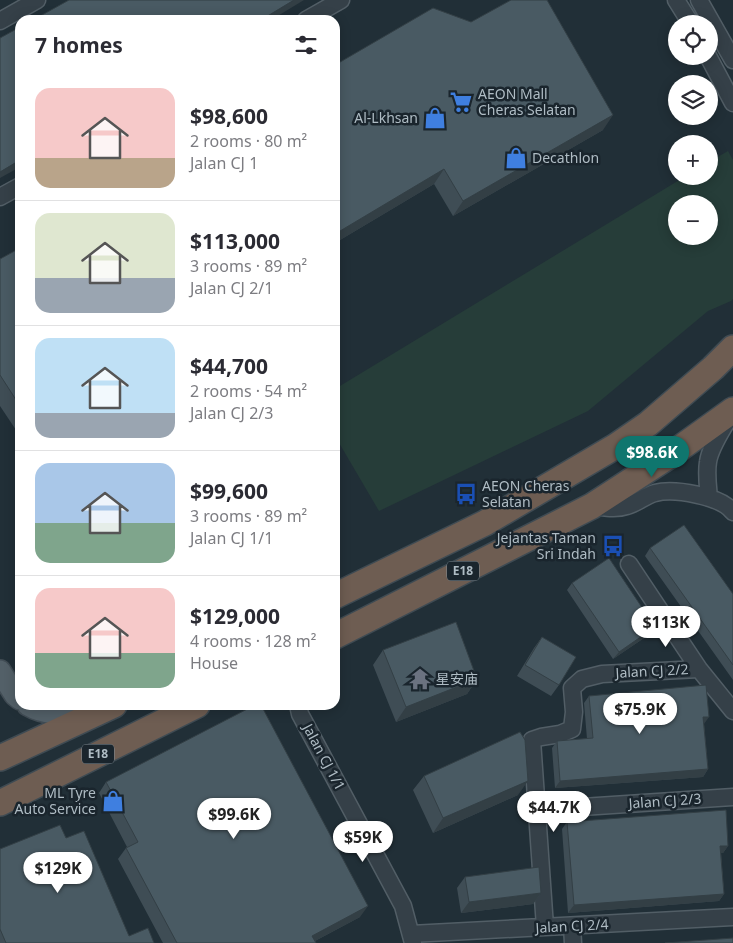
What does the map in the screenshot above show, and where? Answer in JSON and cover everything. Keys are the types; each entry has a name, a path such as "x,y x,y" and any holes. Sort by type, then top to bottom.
{"highway":[{"name":"E18","path":"340,594 485,523 616,446 648,424 713,368 733,348"},
{"name":"E18","path":"340,633 592,506 670,456 733,410"},
{"path":"0,758 105,710"},
{"name":"E18","path":"0,803 187,710"}],"main road":[{"path":"41,710 45,713 62,714 98,710"}],"street":[{"path":"0,21 37,0"},
{"path":"315,15 341,0"},
{"path":"676,0 685,15"},
{"path":"699,0 733,60"},
{"path":"713,65 733,103"},
{"path":"0,197 15,189"},
{"path":"709,498 708,461 733,410"},
{"path":"592,506 613,508 627,506 655,493 670,491 709,498 732,508"},
{"path":"629,564 699,669 733,711"},
{"name":"Jalan CJ 2/2","path":"537,810 532,740 560,734 572,729 574,712 572,688 582,679 602,674 699,669"},
{"name":"Jalan CJ 1/1","path":"299,710 403,906 412,939"},
{"name":"Jalan CJ 2/3","path":"537,810 733,797"},
{"path":"537,810 546,927"},
{"name":"Jalan CJ 2/4","path":"412,939 546,927 733,918"},
{"path":"572,926 573,943"}],"green space":[{"path":"728,151 733,160 733,299 708,311 588,411 379,511 340,445 340,386 671,185 718,185 718,157"}],"building":[{"path":"69,0 294,0 269,15 42,15"},
{"name":"AEON Mall Cheras Selatan","path":"511,0 547,0 613,115 463,201 444,169 340,231 340,62 433,8 471,22"},
{"path":"15,30 15,163 0,172 0,38"},
{"path":"15,251 15,398 0,375 0,259"},
{"path":"684,525 733,594 733,665 650,548"},
{"path":"609,558 655,627 619,652 572,583"},
{"name":"星安庙","path":"456,622 477,679 406,707 383,650"},
{"path":"542,637 576,657 559,685 525,665"},
{"path":"706,685 709,717 703,717 708,769 560,781 557,741 593,738 589,696"},
{"path":"245,710 264,710 368,906 312,936 316,943 177,943 126,848 138,842 106,782"},
{"path":"520,732 525,740 528,781 443,818 424,776"},
{"path":"726,810 728,846 720,846 724,894 574,905 567,822"},
{"path":"60,825 66,838 84,831 129,936 148,928 154,943 6,943 0,929 0,849"},
{"path":"539,867 541,893 469,902 465,877"},
{"path":"733,938 733,943 665,943"}],"place":[{"name":"AEON Mall Cheras Selatan","path":"461,102"},
{"name":"Al-Lkhsan","path":"435,118"},
{"name":"Decathlon","path":"516,158"},
{"name":"AEON Cheras Selatan","path":"466,494"},
{"name":"Jejantas Taman Sri Indah","path":"613,546"},
{"name":"星安庙","path":"420,679"},
{"name":"ML Tyre Auto Service","path":"113,801"}]}
